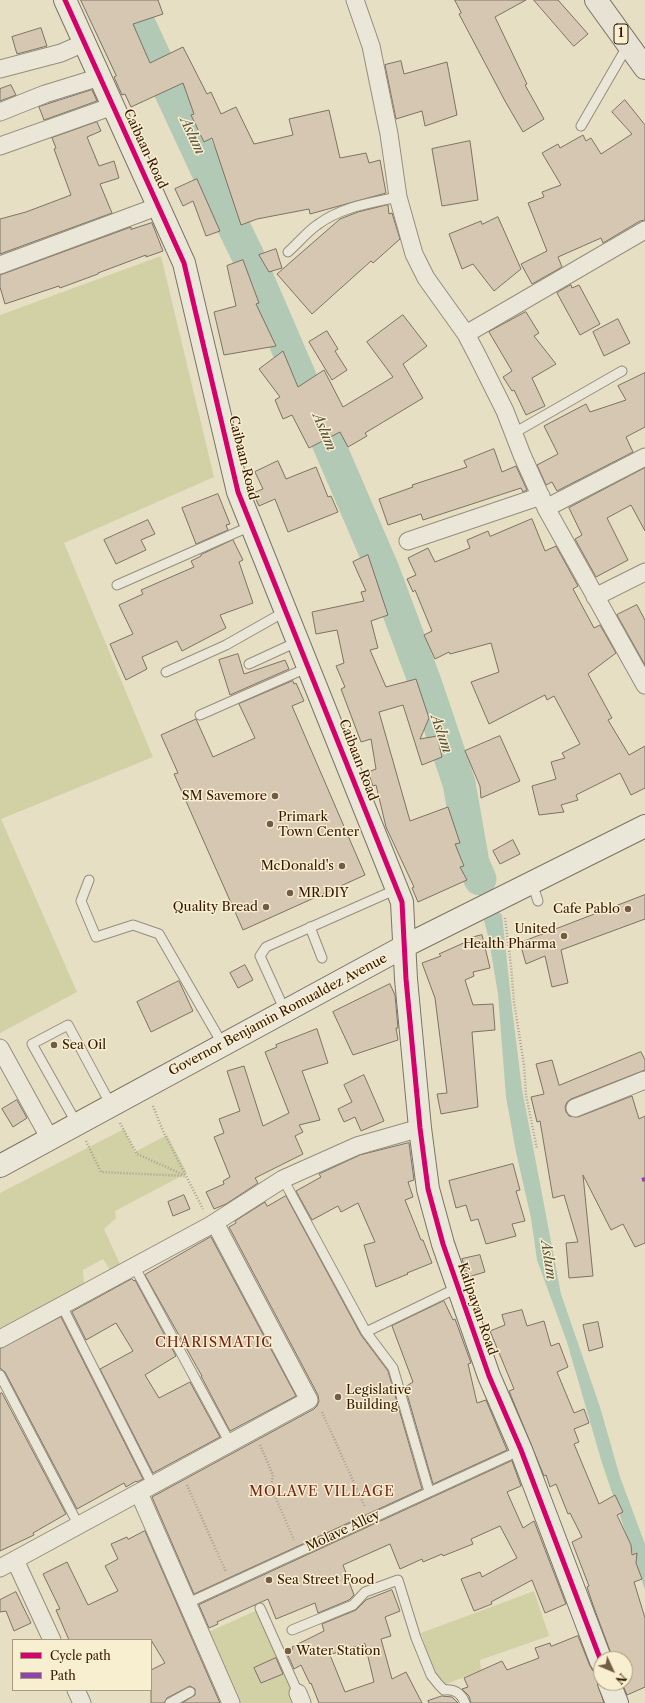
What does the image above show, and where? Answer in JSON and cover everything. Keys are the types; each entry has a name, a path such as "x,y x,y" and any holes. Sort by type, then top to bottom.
{"main road":[{"name":"1","path":"596,0 645,68"}],"street":[{"name":"Caibaan Road","path":"65,0 184,263 238,492 310,667 402,902 405,946"},
{"path":"356,0 371,46 389,134 398,197 414,254 426,278 466,334 505,411 522,455 544,502 645,685"},
{"path":"0,69 61,53 84,43"},
{"path":"0,112 45,94 100,76"},
{"path":"0,146 114,106"},
{"path":"0,265 159,206"},
{"path":"466,334 645,230"},
{"path":"408,541 544,502 645,457"},
{"path":"596,597 645,572"},
{"name":"Governor Benjamin Romualdez Avenue","path":"0,1166 405,946 503,897 535,892 645,826"},
{"name":"Kalipayan Road","path":"405,946 420,1128 428,1190 457,1288 489,1376 521,1450 597,1651"},
{"path":"0,1048 50,1139"},
{"path":"575,1108 645,1080"},
{"path":"0,1339 213,1224 283,1179 357,1146 420,1128"},
{"path":"0,1568 146,1490 252,1430 309,1400 213,1224"},
{"path":"146,1490 188,1603 232,1703"},
{"path":"15,1560 52,1639"},
{"path":"76,1691 82,1703"},
{"path":"612,1691 617,1703"}],"lane":[{"path":"581,126 628,45"},
{"path":"288,252 317,225 341,212 357,206 398,197"},
{"path":"514,433 622,371"},
{"path":"117,585 251,526"},
{"path":"166,672 226,645 286,611"},
{"path":"249,664 299,641"},
{"path":"200,715 310,667"},
{"path":"89,880 81,901 96,937 133,925 159,934 223,1045"},
{"path":"285,1011 260,956 266,947 397,889"},
{"path":"310,927 322,958"},
{"path":"77,1124 32,1044 68,1025 111,1105"},
{"path":"283,1179 366,1332 393,1368 429,1491"},
{"path":"134,1266 230,1443"},
{"path":"366,1332 457,1288"},
{"path":"62,1306 146,1490"},
{"path":"0,1375 79,1526"},
{"name":"Molave Alley","path":"188,1603 521,1450"},
{"path":"292,1630 353,1605 365,1592 398,1580 431,1675 444,1690 452,1689 459,1692 465,1703"},
{"path":"260,1608 300,1698"},
{"path":"170,1703 190,1692"}],"path":[{"path":"503,897 514,1002 524,1065 526,1095 537,1149"},
{"path":"144,1087 163,1131 213,1224"},
{"path":"111,1105 137,1154 186,1176"},
{"path":"77,1124 101,1172 186,1176"},
{"path":"309,1400 320,1407 370,1519"},
{"path":"252,1430 273,1475 271,1487 299,1552"},
{"path":"181,1470 231,1583"}],"shaded area":[{"path":"161,256 214,477 64,543 153,757 1,819 77,992 0,1033 0,315"},
{"path":"124,1129 135,1152 167,1135 187,1173 115,1211 116,1218 104,1229 120,1264 110,1270 103,1259 83,1270 84,1284 0,1328 0,1193"},
{"path":"534,1591 549,1636 480,1660 481,1670 444,1685 433,1673 421,1633"},
{"path":"262,1608 299,1703 237,1703 206,1633"}],"water":[{"path":"498,911 502,915 522,1089 561,1294 600,1407 620,1477 645,1544 645,1590 602,1463 567,1342 537,1260 531,1218 516,1152 506,1097 498,994 484,920"}],"building":[{"path":"81,0 158,0 163,14 133,24 150,63 183,47 207,94 211,92 221,114 236,107 254,144 293,135 289,119 329,110 340,158 366,153 369,163 380,160 386,193 310,214 309,209 257,219 241,225 212,138 204,142 191,115 194,114 183,83 131,107 125,94 122,95 114,77 116,76"},
{"path":"455,0 526,0 495,17 527,84 525,85 544,119 523,132 459,14 461,13"},
{"path":"534,0 558,0 588,34 574,46"},
{"path":"41,28 47,46 17,54 12,37"},
{"path":"401,61 404,74 447,62 457,115 425,126 422,111 396,119 385,65"},
{"path":"11,85 16,95 0,101 0,89"},
{"path":"92,90 97,101 44,120 39,107"},
{"path":"625,100 645,125 645,220 640,221 603,243 601,238 558,257 562,267 532,284 521,264 547,251 528,203 544,197 542,192 561,185 542,153 558,144 560,148 583,135 586,141 591,138 601,154 632,134 612,112"},
{"path":"97,122 101,131 87,137 99,166 114,161 119,178 100,184 112,213 0,254 0,219 26,212 71,195 54,149 56,148 52,138"},
{"path":"470,141 478,200 442,206 432,149"},
{"path":"197,179 220,231 206,236 193,201 183,206 175,189"},
{"path":"388,205 389,214 392,213 400,239 373,263 371,261 312,314 277,274 340,219 358,212"},
{"path":"498,217 521,269 494,291 473,264 462,269 449,234 481,221 482,224"},
{"path":"152,223 163,251 146,257 146,255 60,288 59,286 5,304 0,287 0,275 131,227 131,229"},
{"path":"276,249 282,268 269,272 259,255"},
{"path":"243,260 259,303 256,304 276,346 224,355 214,312 236,306 227,266"},
{"path":"571,285 572,288 579,285 600,324 580,335 557,293"},
{"path":"526,312 539,333 534,336 556,364 532,378 545,406 526,415 514,390 512,391 503,377 512,371 489,332"},
{"path":"403,315 427,346 403,364 423,398 365,433 367,436 348,447 340,432 309,448 292,415 283,419 275,400 280,397 259,369 283,351 298,387 324,370 343,407 393,377 367,342"},
{"path":"618,319 630,343 604,356 593,332"},
{"path":"327,331 338,349 335,351 347,370 332,380 309,342"},
{"path":"645,373 645,427 626,437 633,452 557,491 552,482 546,485 537,465 558,454 544,426 586,404 590,412 626,400 618,386"},
{"path":"494,449 502,472 516,466 527,490 523,492 521,488 423,520 421,514 388,525 379,499 413,487 412,485 467,467 464,461"},
{"path":"278,461 286,479 316,467 328,497 331,496 338,512 288,532 275,499 259,506 253,493 263,489 255,472"},
{"path":"645,468 645,531 631,505 607,518 628,560 596,577 575,539 582,535 569,508"},
{"path":"218,494 230,524 226,525 228,530 196,544 182,508"},
{"path":"532,519 545,551 556,546 578,586 573,589 594,628 600,625 616,653 588,674 612,718 608,720 629,755 645,746 645,788 631,795 620,773 576,795 578,800 561,805 564,812 539,815 532,786 556,779 551,762 565,758 562,753 580,744 554,696 547,700 545,695 489,724 471,682 499,672 491,643 450,654 449,652 435,659 424,635 432,631 415,590 413,592 407,579 416,575 408,558 428,548 435,562 470,548 467,540 488,531 490,536"},
{"path":"148,520 155,534 141,540 146,550 116,564 104,540"},
{"path":"233,540 243,560 239,562 253,603 220,615 226,628 182,651 177,641 142,657 147,669 126,680 110,644 133,634 119,605 143,594 141,590 194,567 191,561"},
{"path":"368,555 388,615 371,621 378,648 370,650 386,687 416,679 429,718 420,739 437,736 442,757 422,765 403,705 379,712 410,821 448,807 460,843 455,844 464,866 460,867 467,880 418,902 412,888 414,887 386,827 376,785 373,786 368,772 376,769 371,739 361,742 341,689 345,687 336,666 344,663 337,630 316,634 312,612 364,601 361,592 366,591 353,562"},
{"path":"637,605 645,620 645,665 617,615"},
{"path":"238,654 244,674 285,660 289,669 230,695 219,660"},
{"name":"Primark Town Center","path":"293,681 294,684 296,683 304,701 292,706 365,875 243,930 174,774 178,773 161,735 196,719 213,757 255,738 239,704"},
{"path":"500,736 520,781 481,798 480,786 465,751"},
{"path":"513,840 520,854 500,864 493,851"},
{"path":"645,895 645,919 561,950 568,983 552,987 545,956 526,964 520,943"},
{"path":"482,935 490,968 473,972 474,976 465,980 473,1005 493,1004 495,1030 472,1032 478,1107 441,1114 437,1094 447,1093 435,998 422,963 441,956 439,954 468,941 467,939"},
{"path":"245,965 253,980 238,988 230,973"},
{"path":"179,981 193,1011 151,1032 137,1002"},
{"path":"390,984 395,995 398,1040 353,1055 333,1012"},
{"path":"317,1029 328,1063 302,1071 320,1120 299,1125 303,1132 295,1136 303,1154 255,1178 258,1183 226,1204 214,1209 206,1192 224,1184 223,1181 230,1177 214,1137 224,1133 219,1119 240,1111 227,1071 244,1066 263,1126 289,1113 265,1052 277,1047 276,1045"},
{"path":"641,1052 645,1060 645,1070 571,1099 567,1102 565,1107 569,1116 578,1117 632,1096 639,1119 645,1116 645,1243 635,1247 623,1224 611,1230 583,1175 593,1276 569,1278 566,1243 578,1242 564,1195 553,1198 540,1121 537,1122 531,1097 544,1094 536,1064 552,1060 559,1085"},
{"path":"364,1075 384,1121 361,1131 355,1117 344,1122 338,1109 352,1102 344,1085"},
{"path":"17,1100 27,1118 13,1127 2,1109"},
{"path":"409,1143 414,1180 408,1182 413,1197 405,1200 432,1263 376,1287 364,1245 375,1242 358,1203 341,1212 338,1206 312,1220 296,1191 321,1177 319,1174 360,1155"},
{"path":"513,1164 520,1190 516,1191 525,1221 512,1224 516,1236 486,1244 478,1219 471,1221 466,1205 456,1208 449,1181"},
{"path":"184,1195 190,1209 173,1216 168,1202"},
{"path":"286,1196 361,1335 388,1371 422,1489 194,1594 152,1497 314,1409 319,1401 318,1395 229,1227 236,1223 235,1221 265,1202 267,1206"},
{"path":"211,1237 296,1396 230,1431 202,1376 145,1275"},
{"path":"480,1255 485,1272 468,1277 462,1259"},
{"path":"132,1279 134,1281 135,1280 176,1356 145,1375 159,1398 190,1382 220,1437 153,1473 100,1369 133,1351 116,1323 86,1340 72,1312"},
{"path":"444,1301 453,1320 455,1319 471,1363 468,1364 477,1403 486,1400 507,1450 433,1484 405,1387 413,1382 392,1326"},
{"path":"522,1310 527,1326 544,1321 551,1346 559,1343 568,1367 557,1372 574,1413 584,1409 589,1423 574,1429 579,1442 574,1444 599,1504 615,1495 623,1512 617,1515 631,1545 632,1555 637,1553 636,1563 642,1579 634,1582 645,1618 645,1687 627,1695 625,1691 633,1691 633,1651 610,1651 587,1587 589,1586 572,1542 582,1537 570,1513 568,1514 556,1484 550,1487 546,1475 544,1476 509,1391 514,1389 490,1331 505,1325 502,1315"},
{"path":"61,1317 143,1479 126,1487 124,1483 77,1509 5,1372 0,1368 0,1349"},
{"path":"598,1322 603,1347 589,1351 583,1325"},
{"path":"2,1393 66,1514 33,1533 34,1535 0,1551 0,1394"},
{"path":"512,1461 521,1486 507,1492 523,1528 534,1521 566,1604 545,1613 532,1580 491,1602 492,1604 474,1611 461,1579 480,1572 482,1577 517,1558 500,1526 471,1539 473,1544 423,1562 422,1559 400,1569 390,1544 343,1565 354,1595 349,1600 318,1613 315,1603 276,1619 268,1599 217,1622 218,1624 209,1628 199,1605"},
{"path":"145,1531 220,1703 182,1703 195,1695 195,1689 190,1686 167,1698 164,1703 151,1703 152,1670 165,1663 152,1642 152,1639 69,1639 56,1610 60,1609 43,1574 67,1562 88,1605 118,1591 105,1566 118,1559 111,1544 127,1537 128,1539"},
{"path":"392,1590 400,1611 385,1617 391,1636 381,1639 392,1679 406,1672 422,1703 319,1703 311,1683 310,1684 301,1665 294,1669 287,1653 293,1650 292,1647 324,1631 322,1624 356,1610 366,1600","holes":["365,1644 374,1682 345,1692 330,1655"]},
{"path":"16,1592 31,1623 14,1631 6,1611 0,1612 0,1600"},
{"path":"578,1636 593,1671 593,1691 600,1691 604,1703 471,1703 469,1696 462,1689 468,1687 464,1678 502,1661 507,1670 539,1658 535,1648 550,1643 551,1646"},
{"path":"276,1658 283,1674 261,1683 254,1668"},
{"path":"442,1696 452,1697 458,1703 429,1703 428,1701"}],"waterway":[{"name":"Aslum","path":"128,0 247,254 383,570 426,685 459,783 473,863 480,879"}],"cycle path":[{"path":"65,0 184,263 238,492 402,902 406,979 420,1128 428,1189 443,1244 489,1376 521,1450 597,1651"}],"place":[{"name":"SM Savemore","path":"275,796"},
{"name":"Primark Town Center","path":"270,824"},
{"name":"McDonald's","path":"342,866"},
{"name":"MR.DIY","path":"290,893"},
{"name":"Quality Bread","path":"266,907"},
{"name":"Cafe Pablo","path":"628,909"},
{"name":"United Health Pharma","path":"564,936"},
{"name":"Sea Oil","path":"54,1045"},
{"name":"Legislative Building","path":"338,1397"},
{"name":"Sea Street Food","path":"269,1580"},
{"name":"Water Station","path":"288,1651"}],"district":[{"name":"CHARISMATIC","path":"214,1343"},
{"name":"MOLAVE VILLAGE","path":"322,1492"}]}
